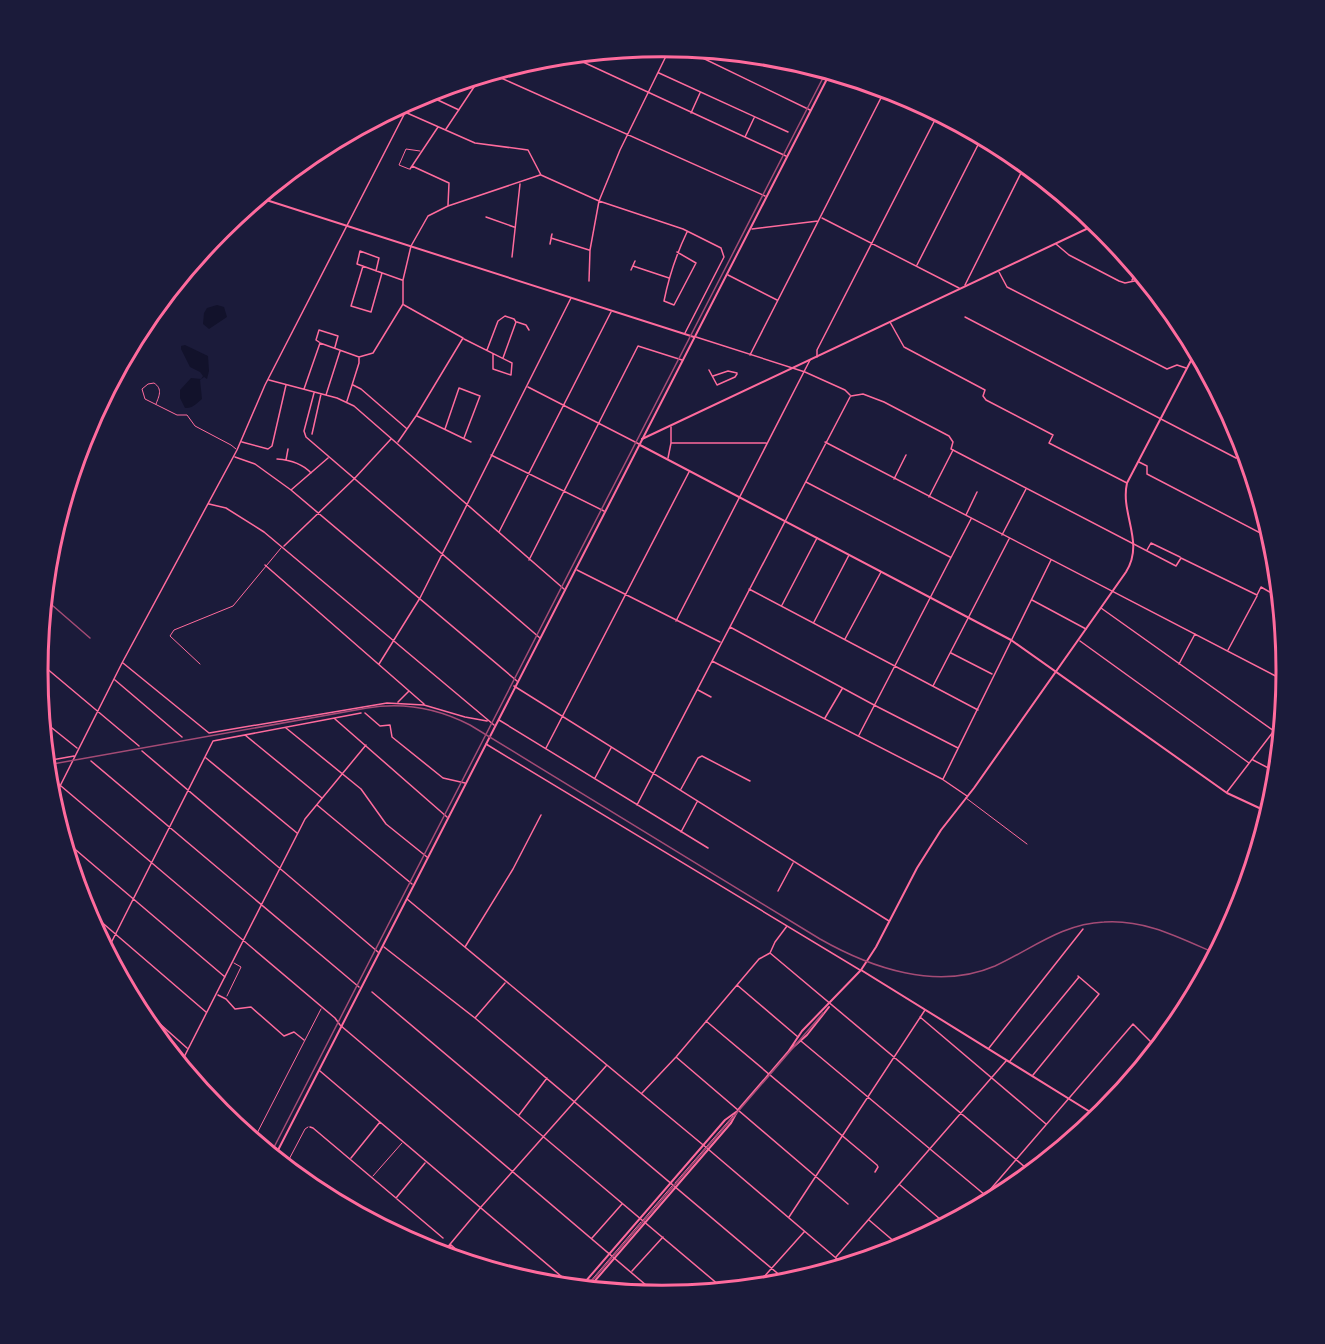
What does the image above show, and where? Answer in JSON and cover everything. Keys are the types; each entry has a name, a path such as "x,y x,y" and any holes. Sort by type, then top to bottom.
{"street":[{"path":"589,281 590,250 599,201 628,134 666,57"},
{"path":"705,59 811,110"},
{"path":"584,63 787,157"},
{"path":"658,73 788,132"},
{"path":"502,78 767,196"},
{"path":"277,1151 359,987 827,79"},
{"path":"446,130 474,87"},
{"path":"691,113 701,92"},
{"path":"750,355 881,98"},
{"path":"438,100 459,110"},
{"path":"408,113 475,143 528,150 541,175 599,201 671,224 720,248 724,256 685,333"},
{"path":"59,789 122,663 234,456 268,379 405,115"},
{"path":"745,137 755,117"},
{"path":"817,357 817,350 934,121"},
{"path":"410,169 438,126"},
{"path":"916,266 978,145"},
{"path":"412,166 449,183 448,206"},
{"path":"962,289 1021,173"},
{"path":"335,348 338,336 319,330 316,340 320,343 359,357 373,353 403,304 403,280 411,246 428,216 448,206 541,175"},
{"path":"512,257 520,183"},
{"path":"268,201 805,372 845,390 850,396"},
{"path":"486,218 515,227"},
{"path":"750,230 820,219 962,289"},
{"path":"642,439 1085,229"},
{"path":"677,252 696,263 674,305 664,301 677,252 687,231"},
{"path":"549,244 552,234"},
{"path":"551,238 590,250"},
{"path":"1056,244 1069,255 1119,281 1125,283 1136,280"},
{"path":"376,271 379,258 360,251 357,264 376,271 403,280"},
{"path":"632,270 635,261"},
{"path":"363,266 351,306 371,312 382,273"},
{"path":"633,266 669,278"},
{"path":"999,271 1007,286 1109,340 1167,369 1177,365 1186,369"},
{"path":"726,275 778,301"},
{"path":"380,663 420,598 571,297"},
{"path":"403,304 512,363 511,375 493,369 493,354"},
{"path":"498,533 612,310"},
{"path":"487,350 498,321 507,316 526,325 529,330"},
{"path":"965,317 1238,459"},
{"path":"503,358 516,322"},
{"path":"890,322 900,343 906,349 985,390 983,396 986,400 1053,435 1049,443 1127,483"},
{"path":"397,443 463,338"},
{"path":"304,389 320,343"},
{"path":"529,560 638,346 682,360"},
{"path":"326,395 340,350"},
{"path":"347,401 359,357"},
{"path":"591,1282 706,1147 725,1120 738,1110 788,1052 801,1041 861,970 941,830 967,797 1112,592 1130,564 1134,544 1125,506 1127,483 1191,359"},
{"path":"676,621 810,360"},
{"path":"709,370 717,385 737,374 728,370 713,376"},
{"path":"268,379 347,401 565,589"},
{"path":"241,442 264,449 272,446 286,384"},
{"path":"353,385 361,389 407,429"},
{"path":"527,387 600,423 1011,640 1227,793 1261,809"},
{"path":"445,429 459,388 480,396 464,438"},
{"path":"314,392 304,435 540,638"},
{"path":"312,434 321,394"},
{"path":"850,396 863,394 886,403 949,436 953,442 953,450 929,497"},
{"path":"637,805 850,396"},
{"path":"416,416 471,442"},
{"path":"667,460 671,443 671,426"},
{"path":"647,430 652,434"},
{"path":"283,547 392,438"},
{"path":"825,442 1277,677"},
{"path":"671,443 768,443"},
{"path":"286,460 288,449"},
{"path":"953,450 1176,566 1181,558"},
{"path":"491,455 605,511"},
{"path":"894,479 906,455"},
{"path":"234,456 255,464 291,490 517,681"},
{"path":"291,490 329,458"},
{"path":"277,459 305,466 311,473"},
{"path":"1138,461 1147,466 1147,474 1261,533"},
{"path":"546,748 690,472"},
{"path":"805,481 951,558"},
{"path":"1002,535 1025,488"},
{"path":"966,516 977,492"},
{"path":"209,504 226,508 256,526 495,726"},
{"path":"858,736 971,519"},
{"path":"782,606 817,538"},
{"path":"933,686 1009,538"},
{"path":"1147,551 1151,543 1257,595"},
{"path":"814,623 849,555"},
{"path":"942,779 1051,560"},
{"path":"265,565 380,663 424,705"},
{"path":"575,569 721,642"},
{"path":"845,640 881,571"},
{"path":"1228,652 1261,587 1272,593"},
{"path":"749,589 978,710"},
{"path":"1031,600 1086,629"},
{"path":"1101,608 1273,732 1227,793"},
{"path":"729,627 958,748"},
{"path":"1179,665 1195,634"},
{"path":"1079,640 1249,763"},
{"path":"950,653 993,675"},
{"path":"712,660 942,779 967,797"},
{"path":"122,663 209,733 374,704 424,705 487,721"},
{"path":"48,670 139,746"},
{"path":"114,679 182,737"},
{"path":"514,686 890,921"},
{"path":"824,719 843,688"},
{"path":"697,690 711,697"},
{"path":"398,703 409,691"},
{"path":"111,943 213,741 362,713"},
{"path":"365,713 380,726 390,725 392,737 444,778 466,783"},
{"path":"335,719 447,817"},
{"path":"498,720 708,848"},
{"path":"50,727 78,749"},
{"path":"285,727 361,789 386,824 427,857"},
{"path":"244,734 322,798"},
{"path":"486,744 861,970 1091,1113"},
{"path":"184,1057 298,833 316,804 366,745"},
{"path":"594,778 611,748"},
{"path":"142,751 378,952"},
{"path":"54,760 75,756"},
{"path":"680,790 698,758 702,756 750,781"},
{"path":"205,757 298,833"},
{"path":"1252,760 1269,769"},
{"path":"91,761 359,987"},
{"path":"61,786 647,1286"},
{"path":"681,832 698,801"},
{"path":"316,804 413,885"},
{"path":"465,948 513,869 541,815"},
{"path":"74,848 225,977"},
{"path":"778,891 794,861"},
{"path":"406,898 840,1260"},
{"path":"101,921 207,1012"},
{"path":"641,1094 676,1057 759,959 770,953 787,926"},
{"path":"988,1049 1083,929"},
{"path":"381,946 475,1018 779,1275"},
{"path":"770,953 1025,1168"},
{"path":"836,1258 1079,977 1099,994 1032,1076"},
{"path":"475,1018 506,982"},
{"path":"737,986 985,1195"},
{"path":"372,992 717,1284"},
{"path":"216,994 226,999 235,1009 251,1007 284,1036 294,1032 304,1041"},
{"path":"788,1052 797,1037 820,1011 830,1004"},
{"path":"789,1218 925,1010"},
{"path":"920,1017 1047,1125"},
{"path":"706,1021 878,1166 875,1172"},
{"path":"159,1023 188,1049"},
{"path":"986,1194 1133,1024 1152,1043"},
{"path":"676,1057 848,1204"},
{"path":"447,1247 607,1065"},
{"path":"318,1070 564,1278"},
{"path":"518,1116 547,1078"},
{"path":"585,1281 612,1256 706,1147 731,1123 738,1110"},
{"path":"351,1159 381,1122"},
{"path":"310,1127 443,1238"},
{"path":"396,1198 425,1162"},
{"path":"899,1185 940,1220"},
{"path":"591,1239 623,1203"},
{"path":"868,1220 894,1241"},
{"path":"763,1278 805,1231"},
{"path":"632,1272 663,1237"},
{"path":"450,1244 459,1252"}],"lane":[{"path":"410,169 399,165 406,149 422,151"},
{"path":"156,404 160,389 156,384 148,384 142,389 145,399 175,414 187,415 195,426 237,450"},
{"path":"200,664 170,636 174,630 233,606 265,565 283,547"},
{"path":"967,797 1027,844"},
{"path":"226,999 241,967 233,962"},
{"path":"257,1134 323,1007"},
{"path":"289,1160 305,1130 310,1127"},
{"path":"372,1178 402,1142"},
{"path":"591,1282 612,1256"}],"shaded area":[{"path":"217,305 224,307 227,317 209,329 203,324 204,313 207,308"},
{"path":"185,345 208,356 209,371 207,379 204,377 200,380 202,399 188,408 185,408 180,398 180,390 191,378 201,379 203,376 190,367 181,349 181,346"}],"tram line":[{"path":"274,1148 823,78"},
{"path":"591,1282 823,1013"}],"railway":[{"path":"52,605 90,638"},
{"path":"55,764 380,706 420,708 445,714 470,725 820,939 882,967 928,976 973,973 995,966 1060,932 1104,922 1134,923 1176,936 1210,951"}]}
